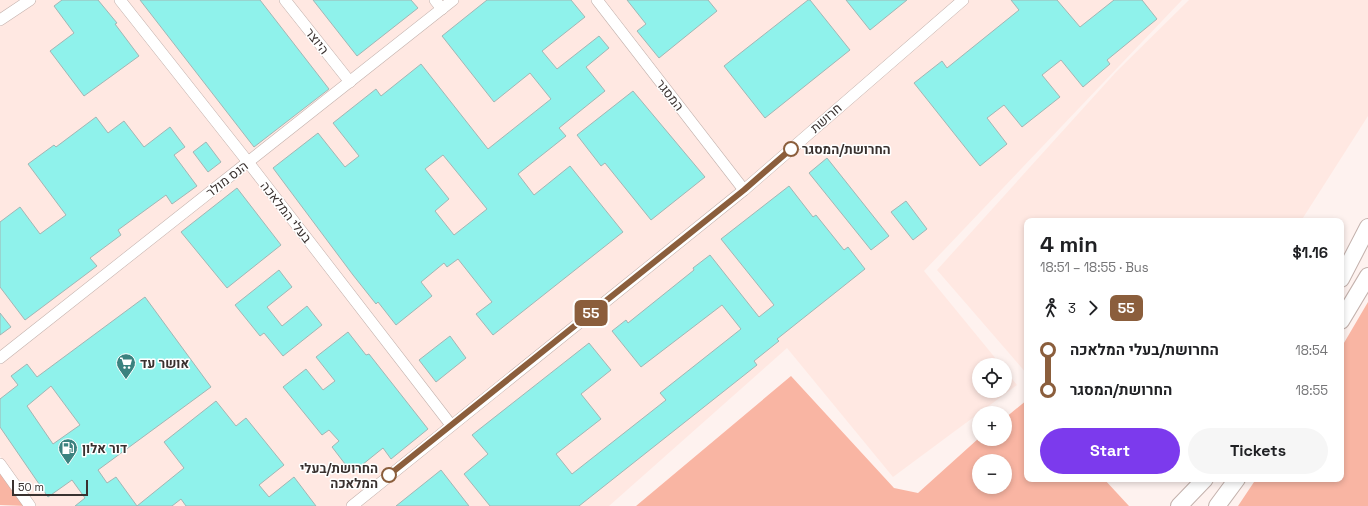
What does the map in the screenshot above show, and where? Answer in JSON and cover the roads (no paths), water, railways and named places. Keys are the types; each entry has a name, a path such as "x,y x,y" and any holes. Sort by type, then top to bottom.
{"highway":[{"path":"1344,273 1368,227"},
{"path":"1344,316 1368,276"},
{"path":"1179,506 1202,482"},
{"path":"1217,506 1235,482"}],"street":[{"path":"0,20 30,0"},
{"name":"בעלי המלאכה","path":"120,0 248,162 450,425"},
{"name":"היוצר","path":"285,0 350,82"},
{"path":"435,0 442,9"},
{"name":"הנס מולר","path":"0,358 454,0"},
{"name":"המסגר","path":"597,0 744,190"},
{"name":"חרושת","path":"352,506 450,425 744,190 963,0"},
{"path":"0,464 30,506"}],"place":[{"name":"החרושת/המסגר","path":"791,149"},
{"name":"אושר עד","path":"126,380"},
{"name":"דור אלון","path":"68,465"},
{"name":"החרושת/בעלי המלאכה","path":"389,475"}]}
